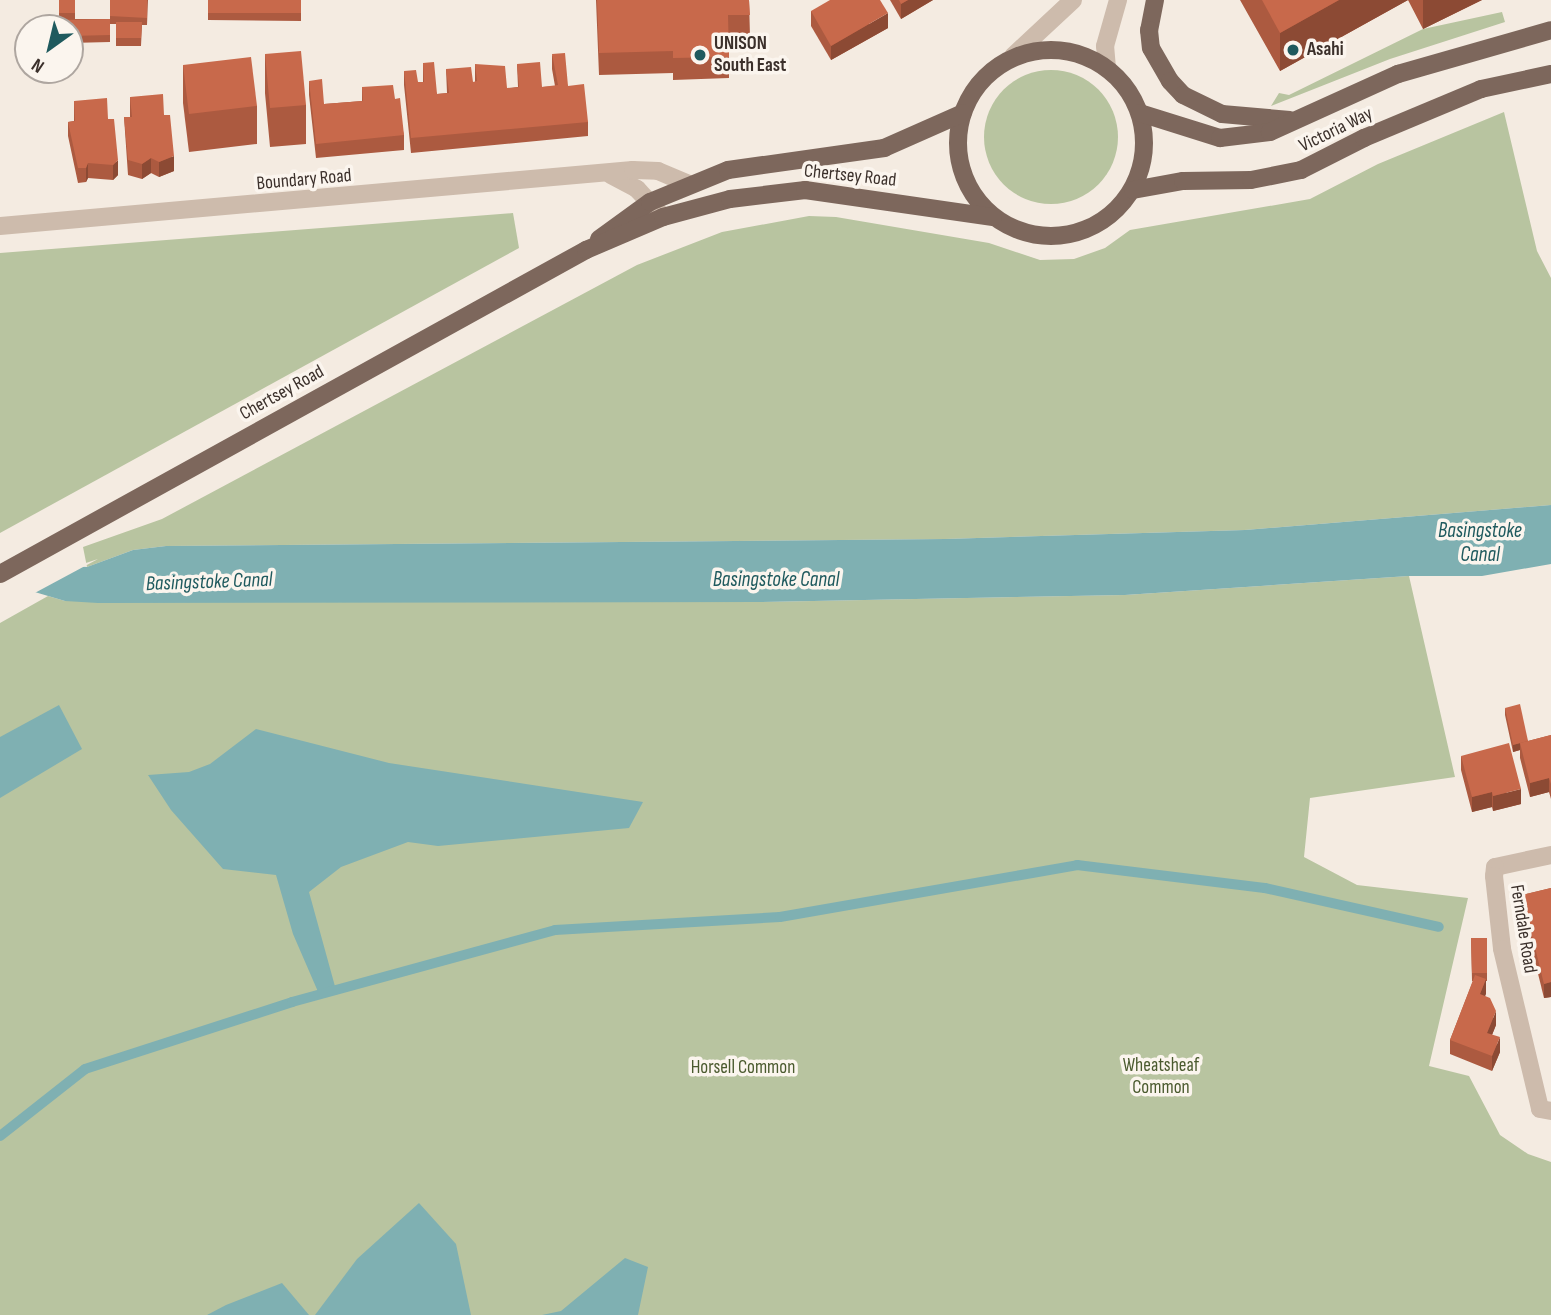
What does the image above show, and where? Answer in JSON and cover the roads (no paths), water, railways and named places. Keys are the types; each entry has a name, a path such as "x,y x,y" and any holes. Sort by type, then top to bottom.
{"main road":[{"path":"1155,0 1149,30 1151,48 1170,81 1183,95 1222,114 1293,120"},
{"name":"Victoria Way","path":"1140,113 1220,138 1270,132 1398,74 1551,30"},
{"path":"1062,50 1107,68 1127,88 1140,113 1144,152 1133,190 1105,219 1069,235 1016,230 993,216 974,198 962,174 957,148 962,113 988,73 1013,56 1062,50"},
{"name":"Victoria Way","path":"1133,190 1183,181 1251,180 1301,170 1364,138 1481,89 1551,74"},
{"name":"Chertsey Road","path":"586,250 650,202 688,184 739,168 884,148 962,113"},
{"name":"Chertsey Road","path":"0,574 35,552 586,250 663,217 730,198 805,190 993,216"}],"street":[{"path":"1013,56 1073,0"},
{"path":"1107,68 1105,46 1118,0"},
{"name":"Boundary Road","path":"0,226 658,171 688,184"},
{"path":"611,175 650,202 663,217"},
{"name":"Ferndale Road","path":"1551,855 1495,867 1502,948 1540,1109 1551,1111"}],"water":[{"name":"Basingstoke Canal","path":"1551,505 1551,564 1482,576 1409,576 1125,595 758,602 98,603 65,601 28,590 72,566 87,567 133,550 166,546 945,539 1245,530"},
{"path":"59,705 82,749 0,798 0,737"},
{"path":"256,729 389,763 643,802 629,828 438,846 408,842 341,867 309,892 336,990 319,994 293,934 276,875 223,869 171,810 148,775 189,772 210,764"},
{"path":"419,1203 456,1244 471,1315 315,1315 357,1259"},
{"path":"625,1258 648,1267 638,1315 542,1315 561,1311"},
{"path":"282,1283 309,1315 207,1315 226,1305"}],"waterway":[{"path":"0,1136 85,1069 292,1002 555,930 780,917 1077,865 1265,888 1439,927"}],"place":[{"name":"Asahi","path":"1293,50"},
{"name":"UNISON South East","path":"700,55"}],"park label":[{"name":"Horsell Common","path":"743,1068"},
{"name":"Wheatsheaf Common","path":"1161,1077"}]}
